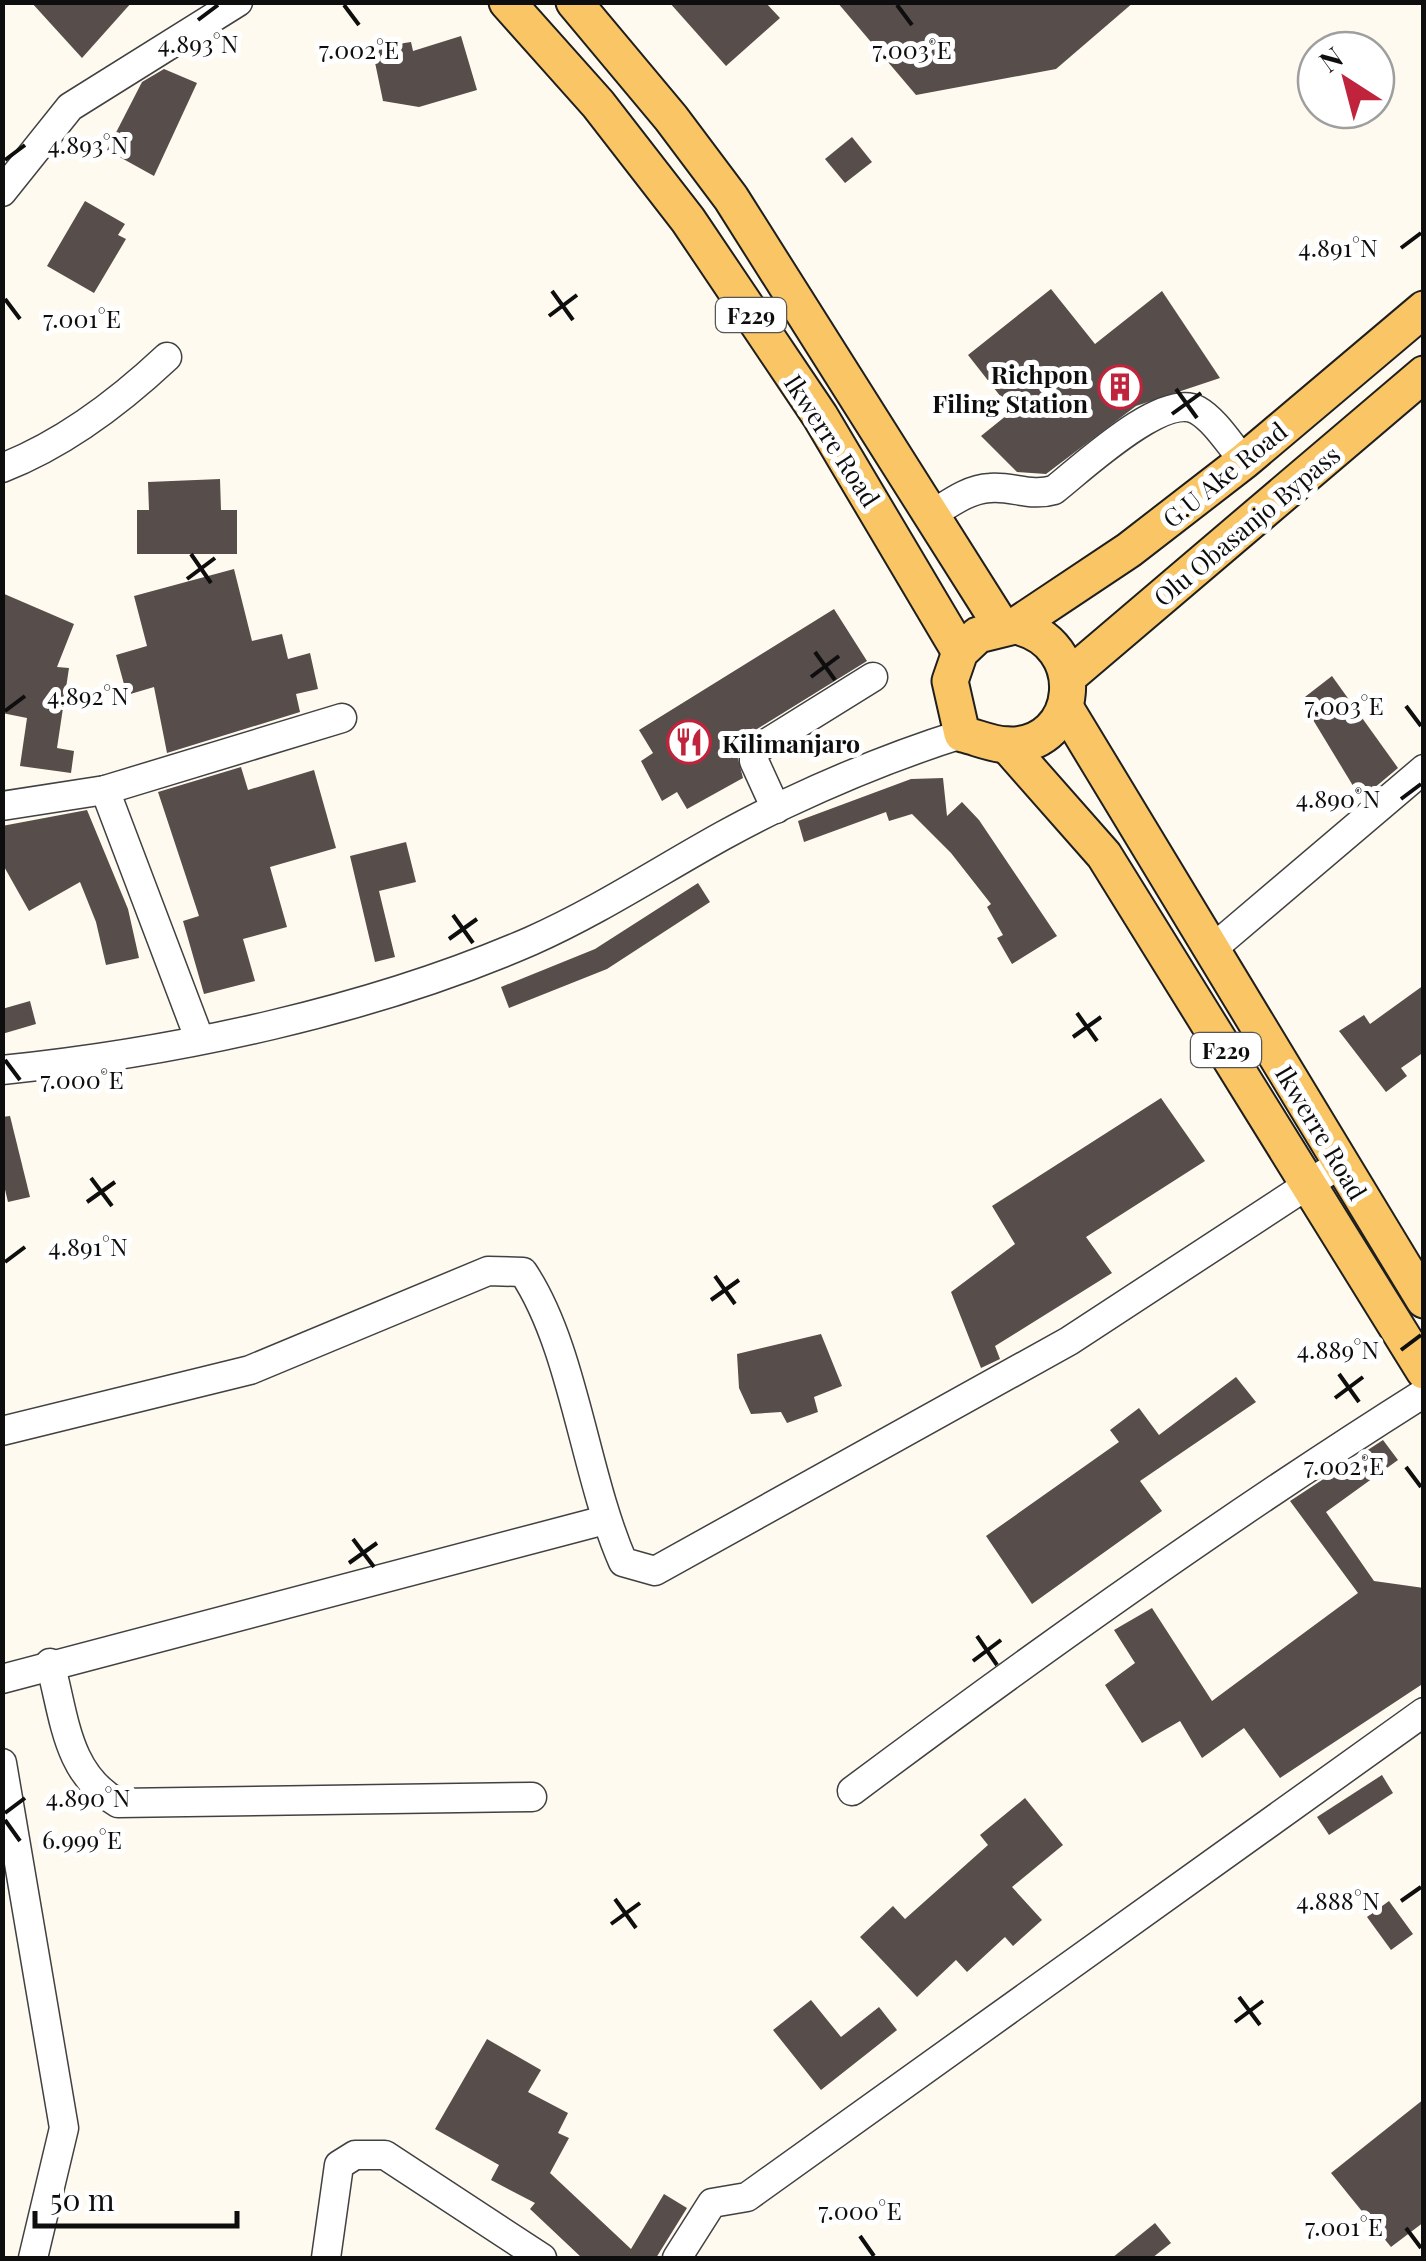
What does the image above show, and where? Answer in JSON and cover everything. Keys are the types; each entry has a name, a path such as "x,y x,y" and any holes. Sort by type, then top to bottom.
{"main road":[{"name":"Ikwerre Road","path":"506,2 610,118 688,220 830,432 960,652"},
{"name":"F229","path":"574,2 671,118 731,198 931,515 1008,627 1050,642 1067,692"},
{"name":"G.U Ake Road","path":"1008,627 1081,585 1244,461 1424,309"},
{"name":"Olu Obasanjo Bypass","path":"1067,692 1424,374"},
{"path":"1008,627 978,636 960,652 950,681 962,734 1006,745 1042,735 1067,692"},
{"name":"Ikwerre Road","path":"1067,692 1211,950 1424,1300"},
{"name":"F229","path":"1006,745 1104,855 1424,1371"}],"street":[{"path":"2,192 70,107 238,2"},
{"path":"2,468 29,458 120,400 167,357"},
{"path":"931,515 971,492 988,488 1039,494 1054,490 1150,416 1172,407 1200,411 1244,461"},
{"path":"776,809 754,761 754,750 873,677"},
{"path":"2,806 105,790 342,718"},
{"path":"2,1070 82,1062 346,1007 451,973 534,940 776,809 962,734"},
{"path":"1211,950 1424,770"},
{"path":"105,790 198,1038"},
{"path":"2,1431 250,1370 488,1271 523,1272 544,1303 604,1520 623,1562 655,1571 1069,1341 1341,1164"},
{"path":"852,1791 1066,1632 1292,1476 1424,1393"},
{"path":"2,1680 50,1663 604,1520"},
{"path":"50,1663 78,1765 94,1788 118,1803 532,1796"},
{"path":"677,2258 712,2202 746,2198 1424,1712"},
{"path":"2,1763 64,2128 33,2258"},
{"path":"326,2258 338,2166 355,2155 385,2154 542,2258"}],"building":[{"path":"31,2 132,2 82,58"},
{"path":"669,2 765,2 780,18 726,66"},
{"path":"837,2 1134,2 1056,69 916,95"},
{"path":"461,36 477,90 419,107 383,101 372,48 411,42 413,51"},
{"path":"164,69 197,83 154,176 107,150 142,82"},
{"path":"852,137 872,162 845,183 825,159"},
{"path":"85,201 125,224 118,235 126,239 94,293 47,266"},
{"name":"Richpon Filing Station","path":"1051,289 1095,344 1162,291 1220,378 1136,406 1046,474 1017,472 981,436 1012,411 968,355"},
{"path":"220,479 221,510 237,510 237,554 137,554 137,510 149,510 148,482"},
{"path":"234,569 252,641 282,634 288,659 310,653 318,689 296,694 300,712 167,753 154,687 127,695 116,655 147,646 134,596"},
{"path":"2,593 74,624 57,667 69,668 57,748 74,751 71,773 20,766 27,718 2,713"},
{"path":"834,609 867,661 744,737 736,751 743,778 687,809 677,792 662,801 641,761 653,753 639,730"},
{"path":"1332,676 1398,768 1361,799 1301,700"},
{"path":"241,767 248,790 314,770 336,848 270,867 287,927 243,939 255,981 204,994 183,921 199,916 158,792"},
{"path":"943,778 947,816 962,802 979,820 1057,936 1012,964 997,938 1003,935 987,907 991,904 951,853 912,814 889,821 886,812 804,842 798,821 911,779"},
{"path":"87,810 128,909 139,958 106,965 96,922 80,882 29,911 2,863 2,826"},
{"path":"406,842 416,882 379,891 395,957 375,962 350,856"},
{"path":"698,883 710,902 607,969 509,1008 501,987 595,949"},
{"path":"1424,985 1424,1052 1401,1068 1407,1076 1386,1092 1339,1031 1364,1015 1370,1024"},
{"path":"30,1001 36,1024 2,1034 2,1009"},
{"path":"1161,1098 1205,1161 1086,1237 1112,1273 995,1346 1000,1359 981,1368 951,1292 1015,1244 992,1206"},
{"path":"10,1116 30,1197 8,1202 2,1177 2,1117"},
{"path":"821,1334 842,1386 814,1397 818,1412 787,1423 781,1412 751,1414 739,1388 737,1354"},
{"path":"1236,1377 1256,1402 1140,1481 1162,1511 1032,1604 986,1536 1119,1442 1110,1430 1139,1408 1159,1435"},
{"path":"1383,1440 1398,1460 1326,1512 1374,1581 1424,1588 1424,1683 1280,1778 1244,1728 1202,1758 1180,1721 1142,1743 1105,1685 1135,1663 1114,1630 1152,1608 1212,1701 1358,1593 1290,1501"},
{"path":"1382,1775 1393,1793 1329,1835 1317,1817"},
{"path":"1025,1798 1063,1845 1012,1887 1042,1920 1013,1946 1005,1937 967,1972 956,1960 917,1997 860,1937 893,1906 905,1919 988,1845 980,1835"},
{"path":"1389,1901 1413,1934 1391,1950 1367,1917"},
{"path":"811,2000 841,2037 879,2007 897,2030 821,2090 773,2030"},
{"path":"487,2039 541,2070 528,2092 568,2113 558,2133 569,2138 550,2173 631,2249 664,2194 687,2208 656,2258 582,2258 530,2209 535,2203 491,2180 499,2165 435,2129"},
{"path":"1424,2099 1424,2222 1391,2247 1331,2173"},
{"path":"1155,2223 1171,2243 1152,2258 1112,2258"}],"place":[{"name":"Richpon Filing Station","path":"1120,387"},
{"name":"Kilimanjaro","path":"689,742"}]}
